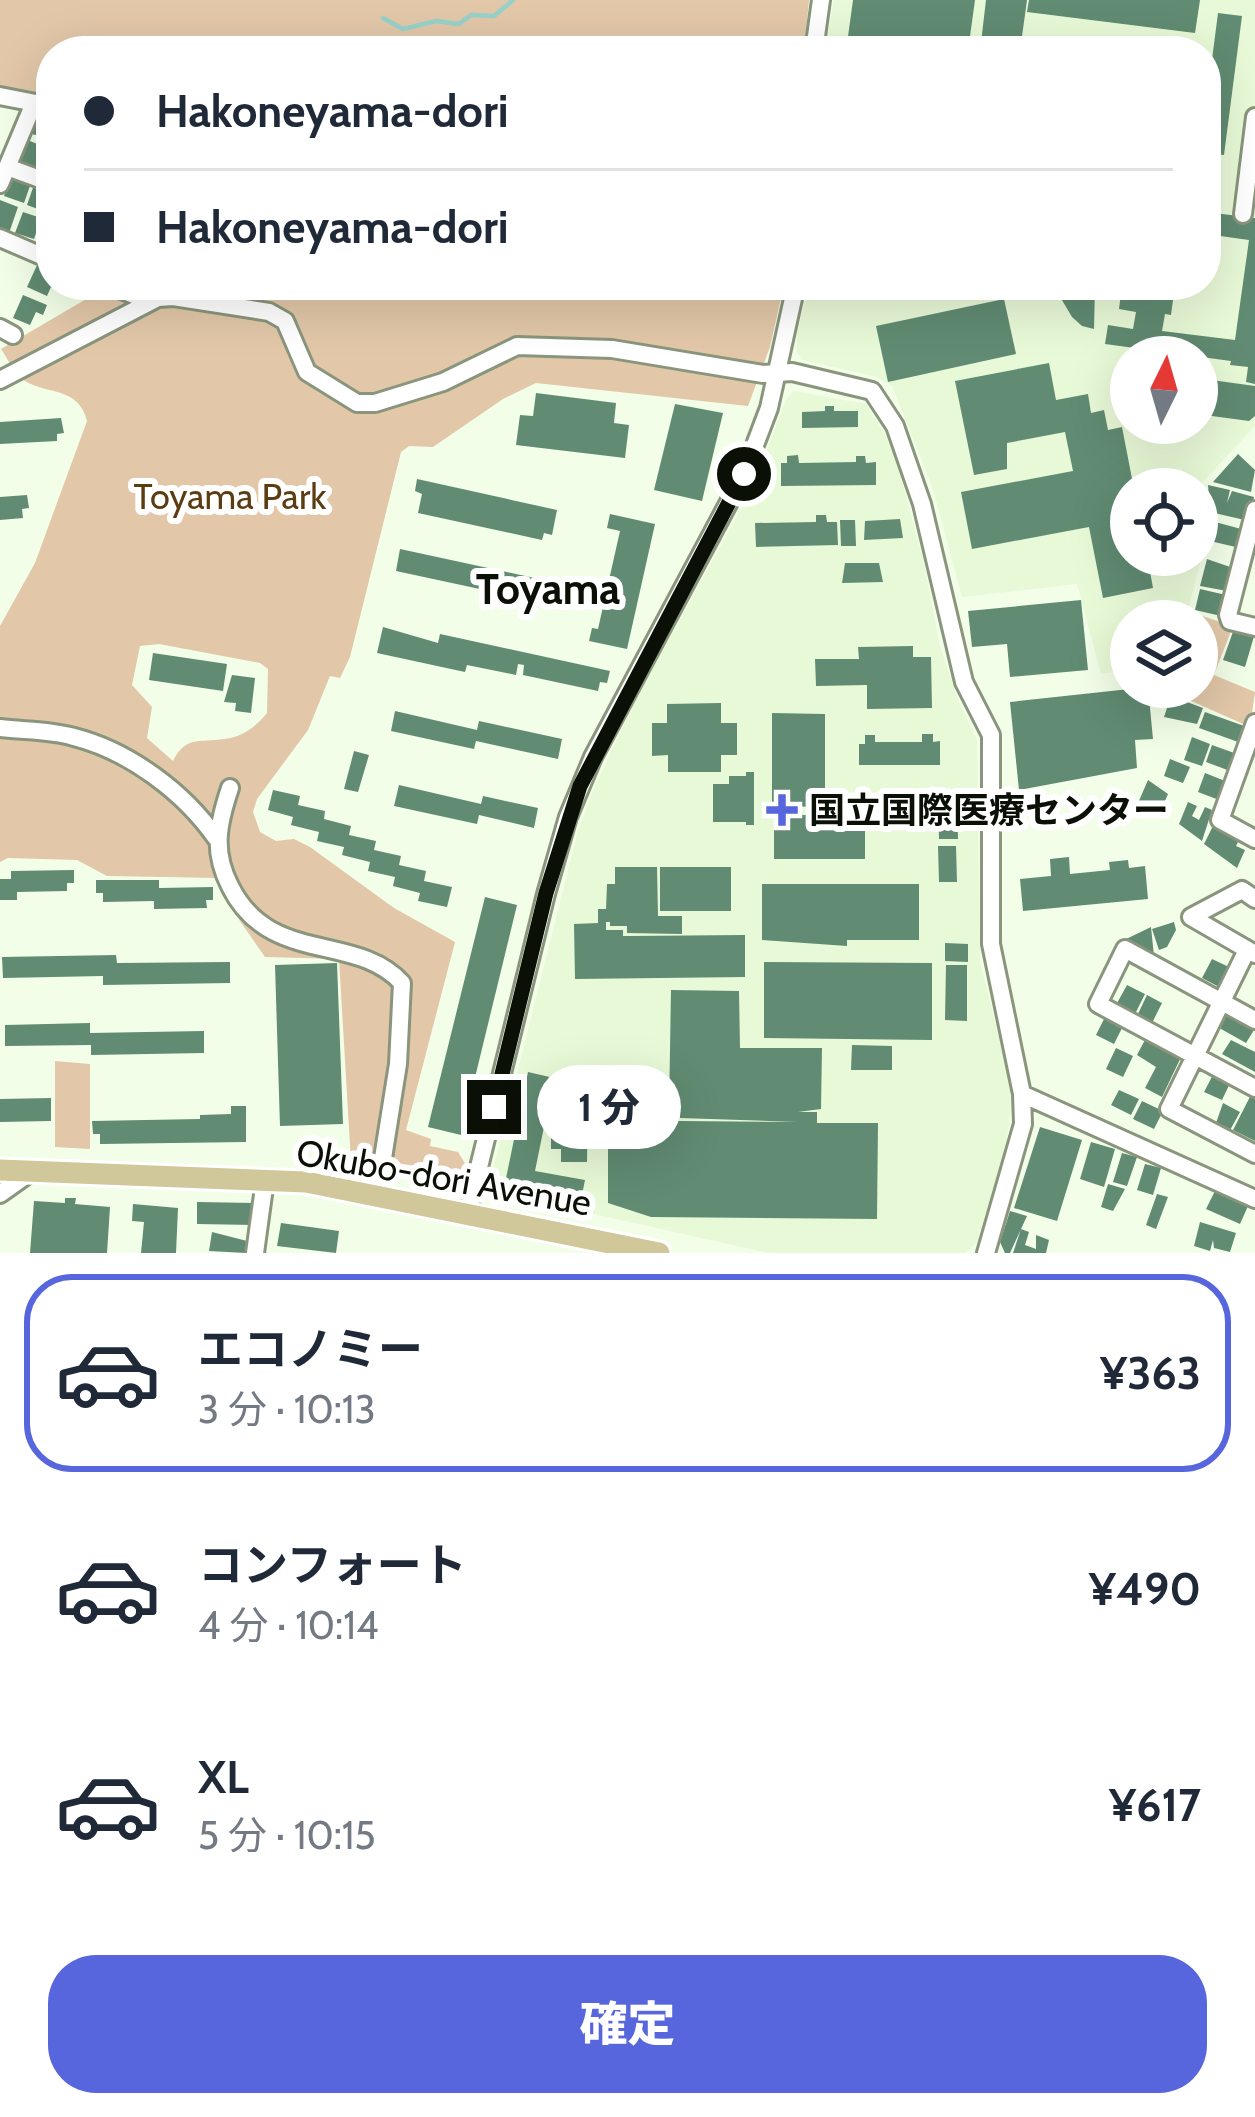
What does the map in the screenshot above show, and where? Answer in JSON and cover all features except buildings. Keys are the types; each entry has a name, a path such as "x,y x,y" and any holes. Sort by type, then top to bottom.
{"main road":[{"name":"Okubo-dori Avenue","path":"0,1170 330,1186 658,1253"}],"street":[{"path":"816,36 821,0"},
{"path":"0,96 36,104"},
{"path":"1243,214 1255,117"},
{"path":"36,118 4,175 36,181"},
{"path":"0,238 36,254"},
{"path":"145,300 150,302"},
{"path":"0,380 159,300"},
{"path":"192,300 269,312 285,321 307,372 357,404 443,382 517,346 613,350 792,372 872,391 896,426 916,485 964,682 991,735 991,944 1022,1094 1023,1124 986,1253"},
{"path":"468,1212 568,817 593,757 734,496 762,430 793,300"},
{"path":"1255,510 1228,615 1230,621 1255,627"},
{"path":"1255,723 1220,820 1255,839"},
{"path":"0,728 68,735 123,756 182,800 216,838"},
{"path":"230,788 216,838 220,866 234,896 261,926 276,934 375,964 402,983 398,1064 380,1177"},
{"path":"1255,899 1242,890 1190,917 1251,952 1220,1002 1169,1109 1255,1154"},
{"path":"1255,1020 1125,949 1098,1004 1255,1088"},
{"path":"1022,1094 1255,1199"},
{"path":"0,1194 31,1172"},
{"path":"255,1253 265,1180"}],"shaded area":[{"path":"834,0 1255,0 1255,426 1216,468 1110,468 1110,576 1197,576 1191,600 1110,600 1110,673 1101,674 1077,584 962,597 933,489 892,386 877,377 803,360 797,353 805,300 1221,300 1221,36 828,36"},
{"name":"国立国際医療センター","path":"794,391 866,404 884,433 896,458 923,559 939,642 977,740 980,961 1009,1080 1011,1107 1006,1146 977,1242 966,1253 769,1253 496,1192 490,1181 578,831 593,790 635,701 753,487 786,400"}],"green space":[{"path":"0,0 809,0 805,36 36,36 36,96 0,89"},
{"name":"Toyama Park","path":"84,300 781,300 770,347 748,406 536,383 503,399 433,447 409,446 401,452 350,657 340,678 330,676 308,730 257,799 253,812 260,832 276,841 294,839 310,847 394,908 455,942 406,1130 431,1139 430,1146 458,1152 466,1165 461,1179 423,1179 351,1162 339,959 265,957 222,895 219,878 107,876 77,860 8,858 0,862 0,626 35,563 87,421 70,397 34,385 15,371 1,349","holes":["159,644 260,663 268,669 267,713 248,730 231,738 189,744 173,761 147,738 152,707 132,685 140,646"]},
{"path":"1218,621 1233,626 1218,665"},
{"path":"1218,677 1255,692 1250,727 1207,708 1218,708"},
{"path":"55,1061 90,1064 90,1149 55,1147"}],"waterway":[{"path":"383,18 403,29 436,21 459,24 471,15 494,16 513,0"}],"place":[{"name":"国立国際医療センター","path":"782,810"}],"district":[{"name":"Toyama","path":"548,589"}],"route":[{"path":"494,1107 558,848 580,786 744,474"}]}
